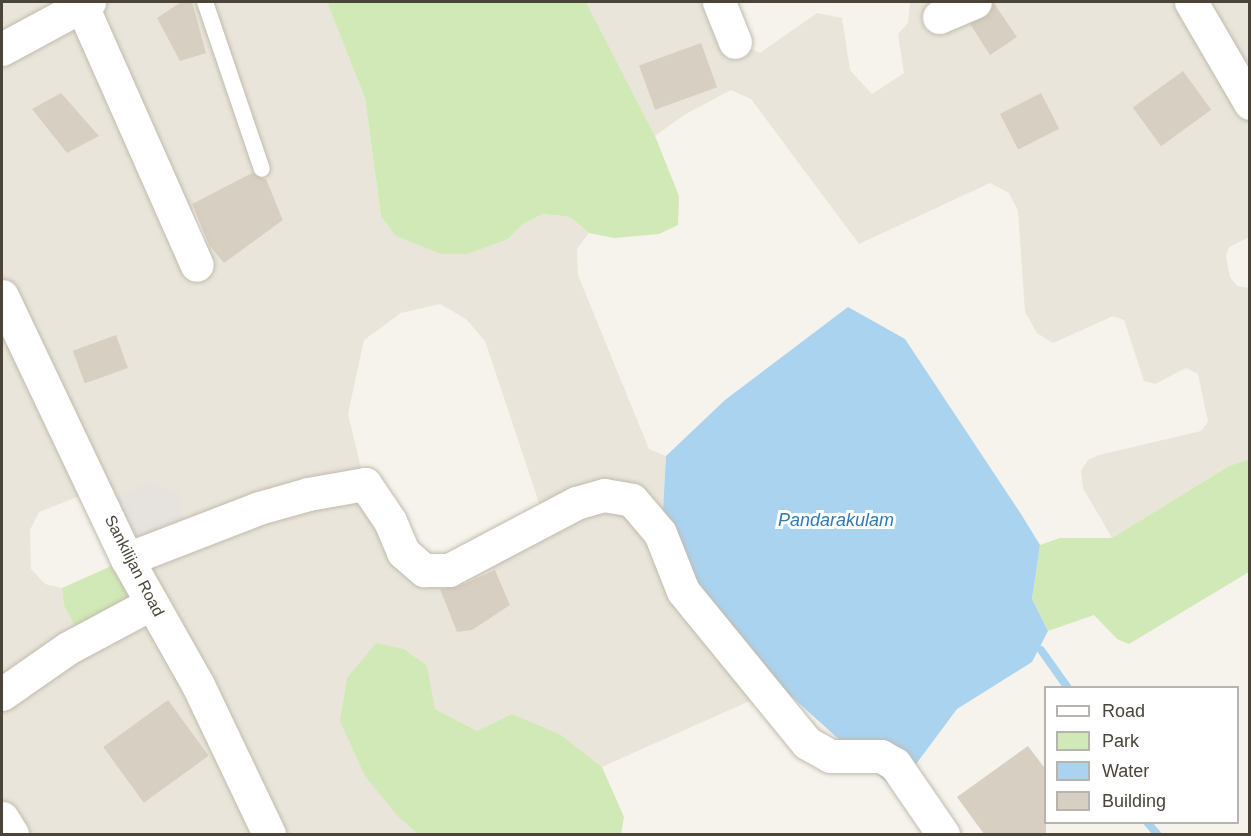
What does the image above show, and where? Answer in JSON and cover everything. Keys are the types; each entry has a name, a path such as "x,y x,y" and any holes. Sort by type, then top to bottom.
{"street":[{"path":"719,2 735,42"},
{"path":"939,17 975,2"},
{"path":"1191,2 1246,89"},
{"path":"2,49 86,4 197,265"},
{"name":"Sankilijan Road","path":"2,296 127,559 198,685 269,834"},
{"path":"127,559 259,508 308,494 365,484 390,521 403,552 424,570 449,570 576,502 604,495 632,500 660,533 683,591 807,743 830,756 881,756 895,764 943,834"},
{"path":"2,694 68,648 152,603"},
{"path":"2,818 12,834"}],"lane":[{"path":"205,2 262,170"}],"shaded area":[{"path":"2,2 327,2 365,98 381,216 468,254 508,239 523,224 543,214 570,217 589,233 577,249 578,275 649,449 666,456 660,565 781,687 602,767 561,735 477,731 434,709 427,666 399,818 418,834 2,834","holes":["262,170 283,220 224,262 199,234 192,204","440,304 466,319 485,341 543,515 424,570 365,484 348,414 364,340 401,313","95,490 152,603 84,643 64,606 62,588 45,584 31,569 30,530 39,512"]},
{"path":"586,2 719,2 735,42 760,53 817,13 842,18 850,70 872,94 904,73 898,34 908,23 910,2 1249,2 1249,237 1229,247 1226,256 1230,277 1237,286 1249,288 1249,459 1229,466 1112,538 1083,488 1081,471 1088,460 1099,455 1201,431 1208,422 1198,374 1186,368 1155,384 1144,381 1124,320 1113,316 1053,343 1037,333 1025,312 1018,211 1009,193 990,183 859,244 751,99 731,90 684,115 655,136"},
{"path":"147,483 178,491 183,522 127,559 111,501"}],"green space":[{"path":"327,2 586,2 655,136 679,196 678,225 659,234 614,238 589,233 570,217 543,214 523,224 508,239 468,254 441,254 396,236 381,216 365,98"},
{"path":"1249,459 1249,572 1129,644 1117,639 1094,615 1048,631 1032,599 1040,545 1060,538 1112,538 1229,466"},
{"path":"127,559 152,603 84,643 64,606 62,588"},
{"path":"376,643 404,649 427,666 435,709 477,731 512,714 561,735 602,767 624,817 621,834 418,834 399,818 365,776 340,721 347,678"}],"water":[{"name":"Pandarakulam","path":"848,307 905,339 1040,545 1032,599 1048,631 1032,662 957,709 896,791 781,687 660,565 666,456 725,400"}],"building":[{"path":"181,2 192,2 206,53 180,61 157,18"},
{"path":"993,2 1017,37 990,55 970,24 989,14"},
{"path":"701,43 717,87 655,110 639,66"},
{"path":"1183,71 1211,110 1161,146 1133,107"},
{"path":"61,93 99,136 67,153 32,109"},
{"path":"1041,93 1059,129 1018,150 1000,114"},
{"path":"252,173 266,179 283,220 224,263 209,245 192,204"},
{"path":"116,335 128,368 85,384 73,351"},
{"path":"495,570 510,605 472,630 457,632 440,589 457,587"},
{"path":"168,700 209,756 144,803 103,747"},
{"path":"1028,746 1044,767 1046,834 984,834 957,797"}],"waterway":[{"path":"1041,650 1067,686"},
{"path":"1149,824 1157,834"}]}
